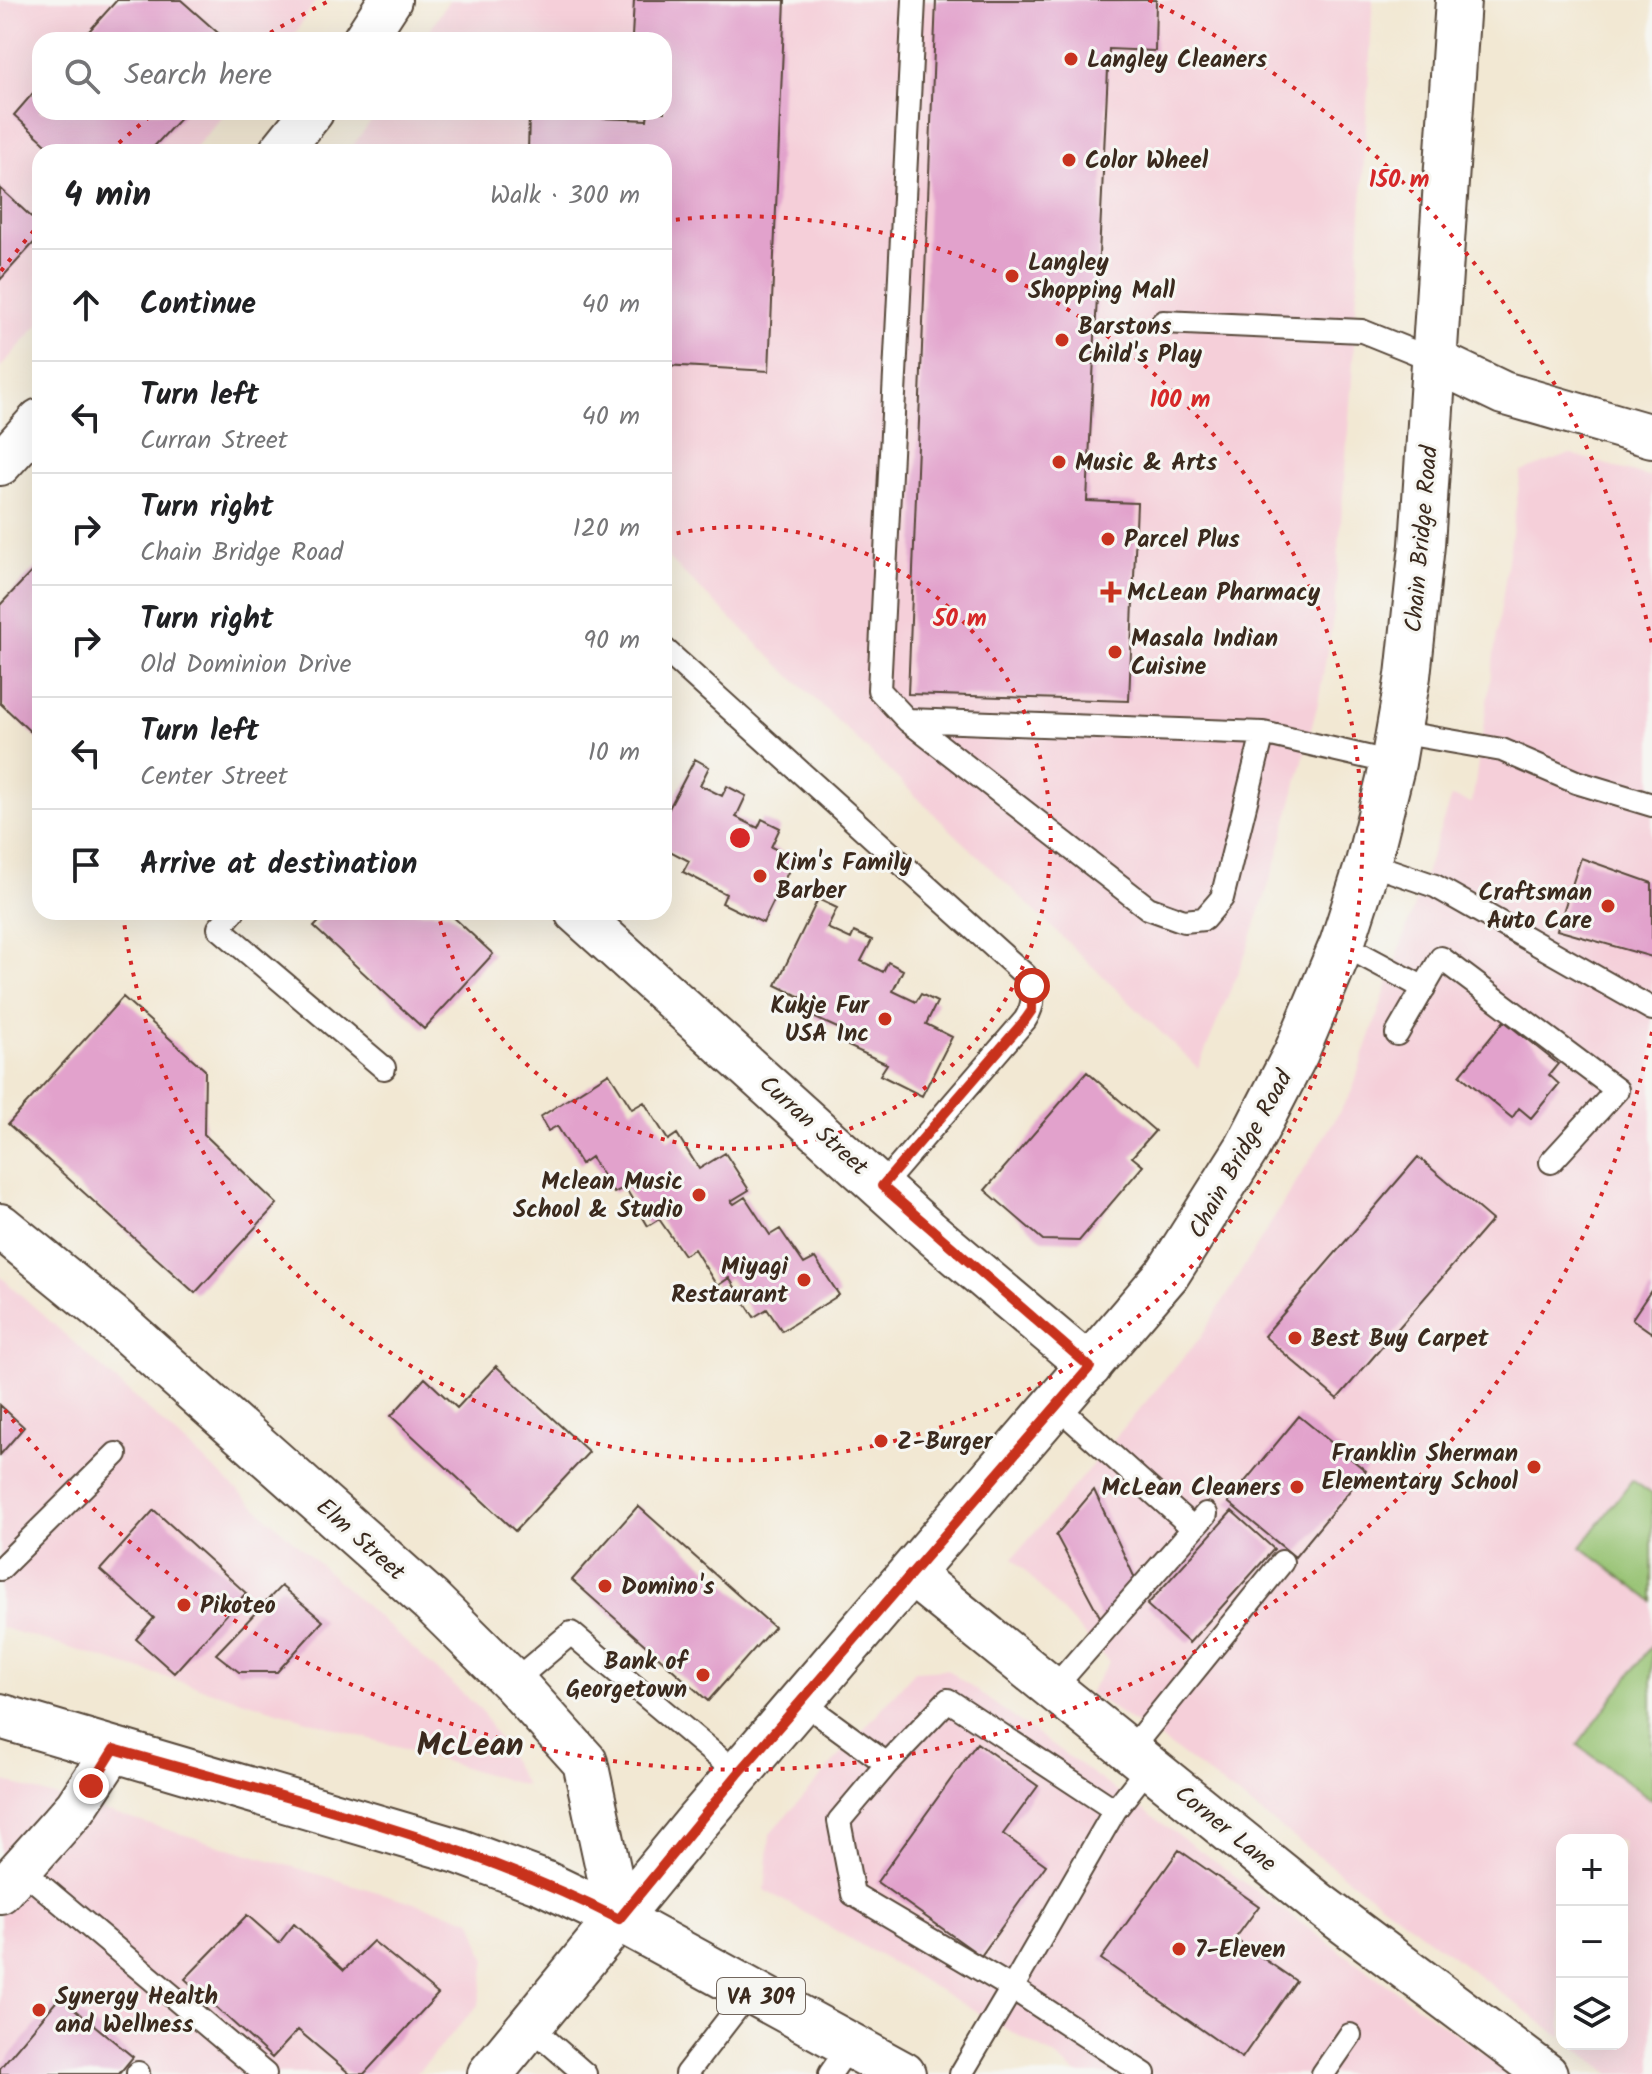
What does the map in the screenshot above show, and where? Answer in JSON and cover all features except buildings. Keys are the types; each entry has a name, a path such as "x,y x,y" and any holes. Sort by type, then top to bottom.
{"main road":[{"name":"Chain Bridge Road","path":"490,2074 738,1774 912,1575 1168,1273 1220,1194 1273,1102 1342,944 1368,863 1395,748 1417,600 1458,0"},
{"name":"Elm Street","path":"0,1226 109,1315 431,1601 513,1682 585,1762 619,1919"},
{"name":"VA 309","path":"0,1716 458,1851 544,1883 619,1919 751,1990 840,2060 903,2074"}],"street":[{"path":"369,32 390,0"},
{"path":"1434,360 1503,393 1652,436"},
{"path":"0,464 32,429"},
{"name":"Curran Street","path":"585,920 1090,1367"},
{"name":"Corner Lane","path":"912,1575 1351,1929 1546,2074"},
{"path":"10,1880 76,1807 114,1749"}],"lane":[{"path":"914,0 879,690 907,720 1148,908 1184,921 1204,919 1222,898 1263,733"},
{"path":"1163,322 1362,331 1434,360"},
{"path":"672,656 1025,975 1032,986 1032,1010 1025,1020 882,1186"},
{"path":"907,720 1263,733 1395,748 1502,750 1576,782 1652,805"},
{"path":"1368,863 1435,886 1652,1009"},
{"path":"226,920 219,928 384,1068"},
{"path":"1342,944 1424,988"},
{"path":"1397,1034 1441,958 1617,1090 1551,1162"},
{"path":"1053,1689 1199,1521 1057,1406"},
{"path":"0,1569 116,1454"},
{"path":"961,2074 1115,1810 1140,1758 1282,1562"},
{"path":"513,1682 571,1633 738,1774"},
{"path":"1115,1810 948,1700 887,1764 839,1821 853,1894 1012,1988 1144,2074"},
{"path":"801,1701 887,1764"},
{"path":"10,1880 265,2074"},
{"path":"686,2074 751,1990"},
{"path":"530,2026 585,2074"},
{"path":"1323,2074 1350,2035"}],"shaded area":[{"path":"0,0 316,0 296,32 32,32 32,120 220,120 198,144 32,144 32,332 0,368"},
{"path":"449,0 1373,0 1352,379 1334,613 1318,703 1276,863 1247,950 1198,1068 672,562 672,144 354,144 372,120 672,120 672,32 429,32"},
{"path":"1570,454 1652,478 1652,2074 1611,2074 1579,2050 1628,2050 1628,1834 1556,1834 1556,2034 1180,1753 1089,1693 1109,1662 1013,1558 1200,1338 1351,1093 1451,797 1472,803 1521,472"},
{"path":"0,1276 481,1710 526,1786 0,1627"},
{"path":"946,1669 1512,2074 1077,2074 1054,2056 765,1890 770,1834 915,1671"},
{"path":"0,1780 472,1920 486,1961 479,2004 416,2074 0,2074"}],"green space":[{"path":"1632,1480 1652,1494 1652,1601 1581,1547"},
{"path":"1652,1645 1652,1800 1578,1745"}],"place":[{"name":"Langley Cleaners","path":"1071,59"},
{"name":"Color Wheel","path":"1069,160"},
{"name":"Langley Shopping Mall","path":"1012,276"},
{"name":"Barstons Child's Play","path":"1062,340"},
{"name":"Music & Arts","path":"1059,462"},
{"name":"Parcel Plus","path":"1108,539"},
{"name":"McLean Pharmacy","path":"1111,592"},
{"name":"Masala Indian Cuisine","path":"1115,652"},
{"name":"Kim's Family Barber","path":"760,876"},
{"name":"Craftsman Auto Care","path":"1608,906"},
{"name":"Kukje Fur USA Inc","path":"885,1019"},
{"name":"Mclean Music School & Studio","path":"699,1195"},
{"name":"Miyagi Restaurant","path":"804,1280"},
{"name":"Best Buy Carpet","path":"1295,1338"},
{"name":"Z-Burger","path":"881,1441"},
{"name":"Franklin Sherman Elementary School","path":"1534,1467"},
{"name":"McLean Cleaners","path":"1297,1487"},
{"name":"Domino's","path":"605,1586"},
{"name":"Pikoteo","path":"184,1605"},
{"name":"Bank of Georgetown","path":"703,1675"},
{"name":"7-Eleven","path":"1179,1949"},
{"name":"Synergy Health and Wellness","path":"39,2010"}],"district":[{"name":"McLean","path":"470,1744"}],"route":[{"path":"91,1786 114,1749 458,1851 544,1883 619,1919 697,1822 1090,1367 929,1231 882,1186 1025,1020 1032,1010 1032,986"}]}
